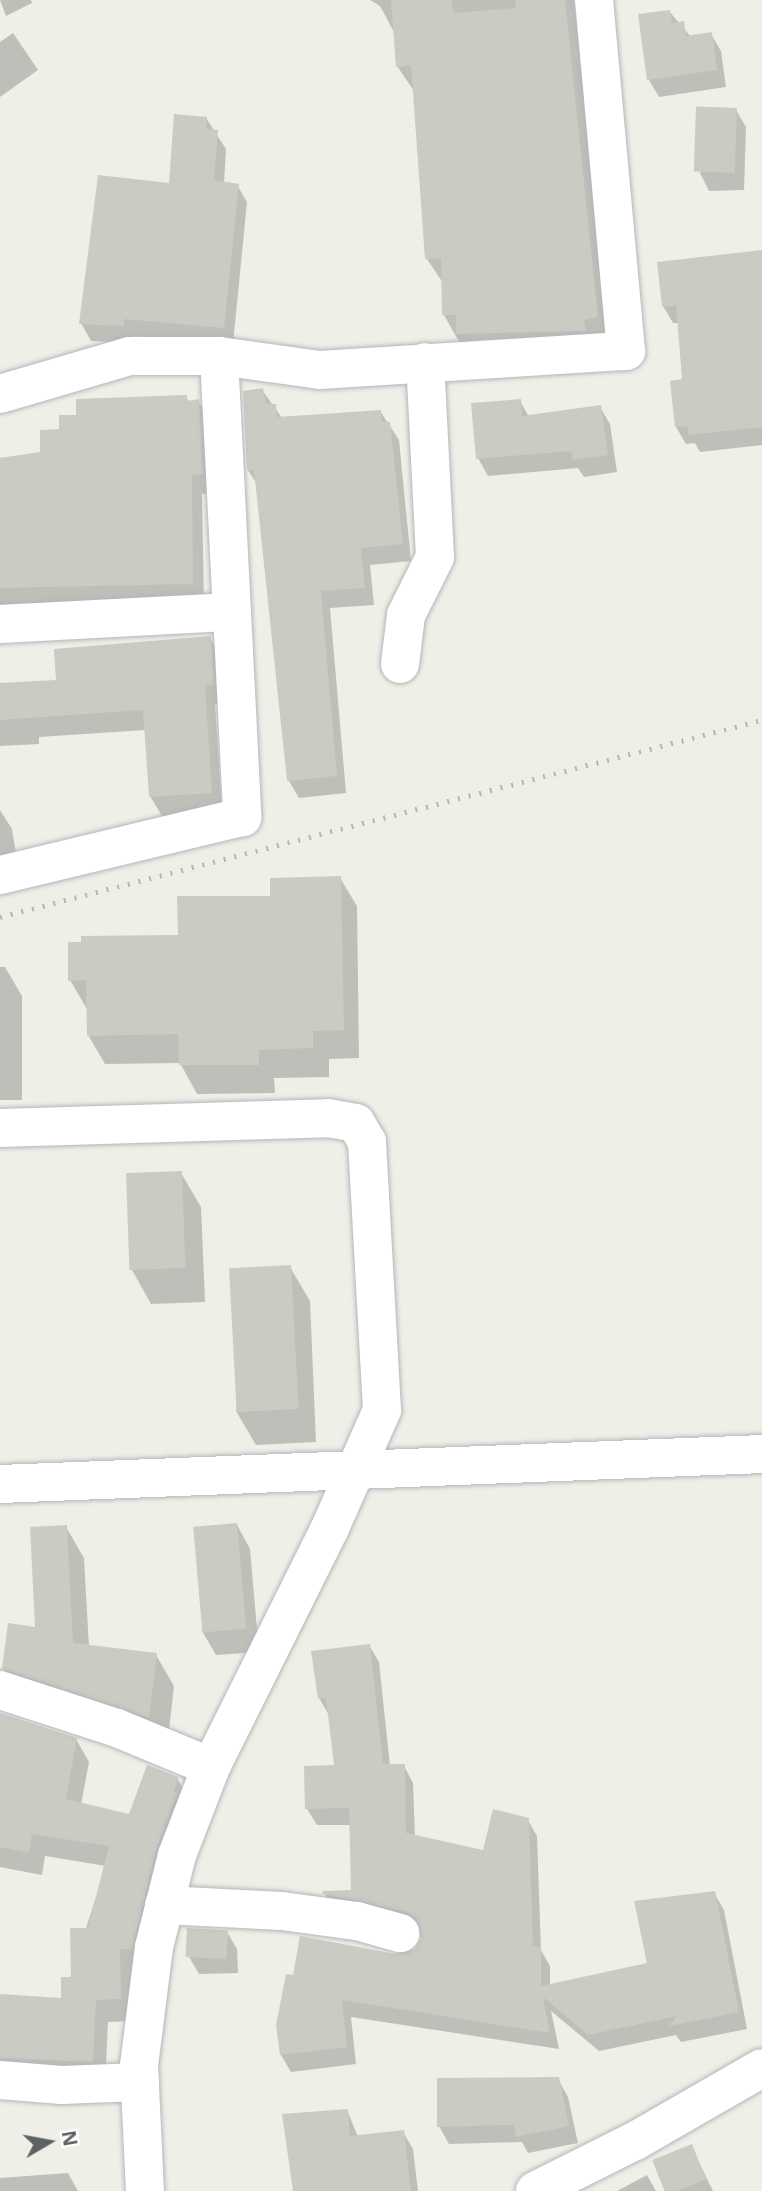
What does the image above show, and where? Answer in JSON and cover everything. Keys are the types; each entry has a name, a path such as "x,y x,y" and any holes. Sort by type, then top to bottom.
{"street":[{"path":"0,394 130,356 219,356 320,370 626,351 594,0"},
{"path":"0,875 242,817 219,356"},
{"path":"400,664 406,615 435,557 425,362"},
{"path":"0,624 232,612"},
{"path":"0,1128 328,1118 356,1123 367,1142 382,1410 211,1767 177,1856 154,1947 139,2082 145,2191"},
{"path":"0,1484 762,1454"},
{"path":"0,1690 117,1728 211,1767"},
{"path":"164,1905 282,1911 357,1921 400,1933"},
{"path":"535,2191 635,2141 762,2068"},
{"path":"0,2080 62,2085 139,2082"}],"building":[{"path":"391,0 452,0 453,13 516,8 515,0 565,0 598,317 584,320 586,331 456,334 456,315 442,315 441,258 425,259 411,65 396,67"},
{"path":"670,10 672,23 684,21 686,36 712,32 717,70 647,80 638,14"},
{"path":"696,107 737,108 735,173 694,172"},
{"path":"174,114 207,117 206,129 218,130 214,180 239,184 224,328 124,319 124,326 79,324 98,175 169,183"},
{"path":"762,250 762,427 689,435 688,426 675,427 670,381 682,379 676,305 662,307 657,262"},
{"path":"263,388 266,404 276,404 277,417 381,410 382,422 390,422 403,544 361,548 365,588 321,591 337,776 287,781 254,470 247,470 243,391"},
{"path":"187,395 187,401 199,399 203,474 192,475 193,584 0,588 0,458 40,452 40,430 59,429 59,415 76,415 76,399"},
{"path":"521,399 522,416 601,405 608,455 573,460 571,451 476,459 471,403"},
{"path":"211,636 214,685 205,685 212,793 149,797 143,710 0,720 0,683 56,680 54,649"},
{"path":"341,876 344,1030 313,1031 313,1048 259,1050 259,1065 179,1065 178,1034 87,1036 86,980 68,981 68,942 81,942 81,936 178,935 177,896 270,896 270,878"},
{"path":"182,1171 185,1268 129,1270 126,1173"},
{"path":"291,1265 299,1409 237,1412 229,1268"},
{"path":"237,1523 246,1629 202,1632 193,1527"},
{"path":"67,1525 73,1643 157,1653 149,1718 2,1669 8,1623 35,1627 30,1527"},
{"path":"370,1644 383,1764 405,1764 406,1833 483,1850 493,1809 529,1818 533,1946 541,1947 541,1986 647,1963 634,1901 715,1891 739,2012 669,2026 677,2016 588,2035 543,1997 550,2033 342,2000 347,2047 280,2055 276,2025 286,1974 293,1975 300,1936 395,1954 415,1949 421,1938 416,1918 407,1912 323,1894 323,1891 351,1890 349,1808 305,1809 304,1766 334,1765 326,1698 318,1699 311,1651"},
{"path":"0,1713 77,1738 66,1799 129,1814 147,1765 178,1777 174,1792 177,1793 156,1850 132,1949 120,1949 121,1999 96,2000 93,2062 0,2058 0,1994 61,1998 61,1977 71,1977 70,1928 88,1928 109,1846 32,1834 29,1853 0,1847"},
{"path":"187,1928 228,1930 226,1959 185,1957"},
{"path":"559,2077 569,2126 516,2137 514,2125 437,2127 437,2078"},
{"path":"348,2109 350,2136 404,2130 411,2191 293,2191 282,2114"},
{"path":"692,2144 706,2179 677,2191 665,2191 652,2160"}],"railway":[{"path":"0,917 762,720"}]}
